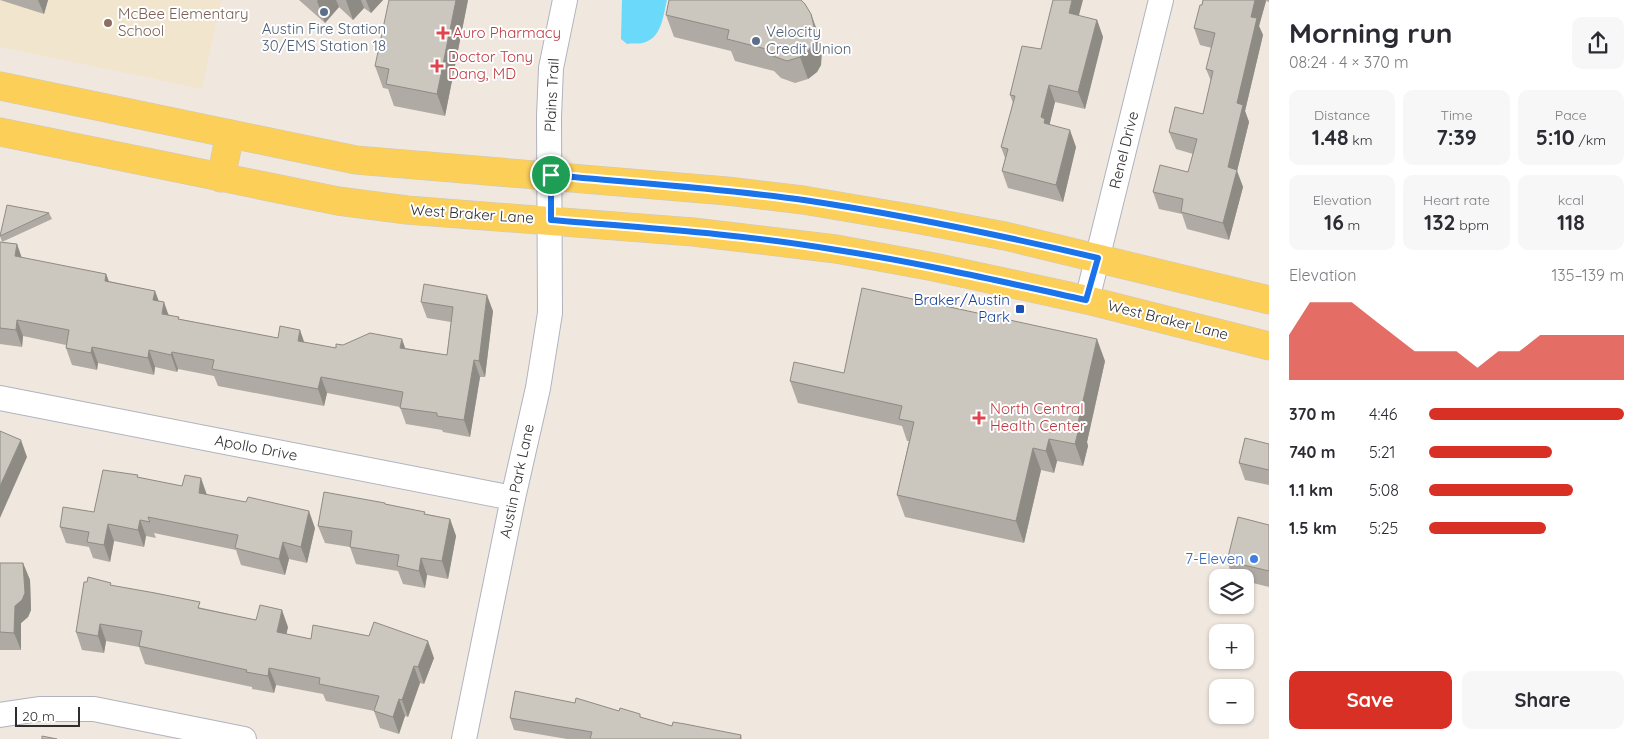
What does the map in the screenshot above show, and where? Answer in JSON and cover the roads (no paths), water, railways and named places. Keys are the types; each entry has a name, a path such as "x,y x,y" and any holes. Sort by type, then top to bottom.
{"main road":[{"path":"0,86 356,160 727,191 803,200 915,218 996,234 1269,300"},
{"name":"West Braker Lane","path":"0,132 338,201 407,210 693,232 836,249 934,267 1086,300 1269,346"},
{"path":"221,178 230,134"}],"street":[{"name":"Plains Trail","path":"551,220 549,117 551,68 565,0"},
{"name":"Renel Drive","path":"1086,300 1161,0"},
{"name":"Austin Park Lane","path":"464,739 512,498 538,388 550,313 551,220"},
{"name":"Apollo Drive","path":"0,398 512,498"},
{"path":"0,715 39,709 94,709 244,739"}],"water":[{"path":"622,0 667,0 661,26 649,40 643,43 627,44 621,39"}],"place":[{"name":"Austin Fire Station 30/EMS Station 18","path":"324,12"},
{"name":"McBee Elementary School","path":"108,23"},
{"name":"Auro Pharmacy","path":"443,33"},
{"name":"Velocity Credit Union","path":"756,41"},
{"name":"Doctor Tony Dang, MD","path":"437,66"},
{"name":"Braker/Austin Park","path":"1020,309"},
{"name":"North Central Health Center","path":"979,418"},
{"name":"7-Eleven","path":"1254,559"}]}
